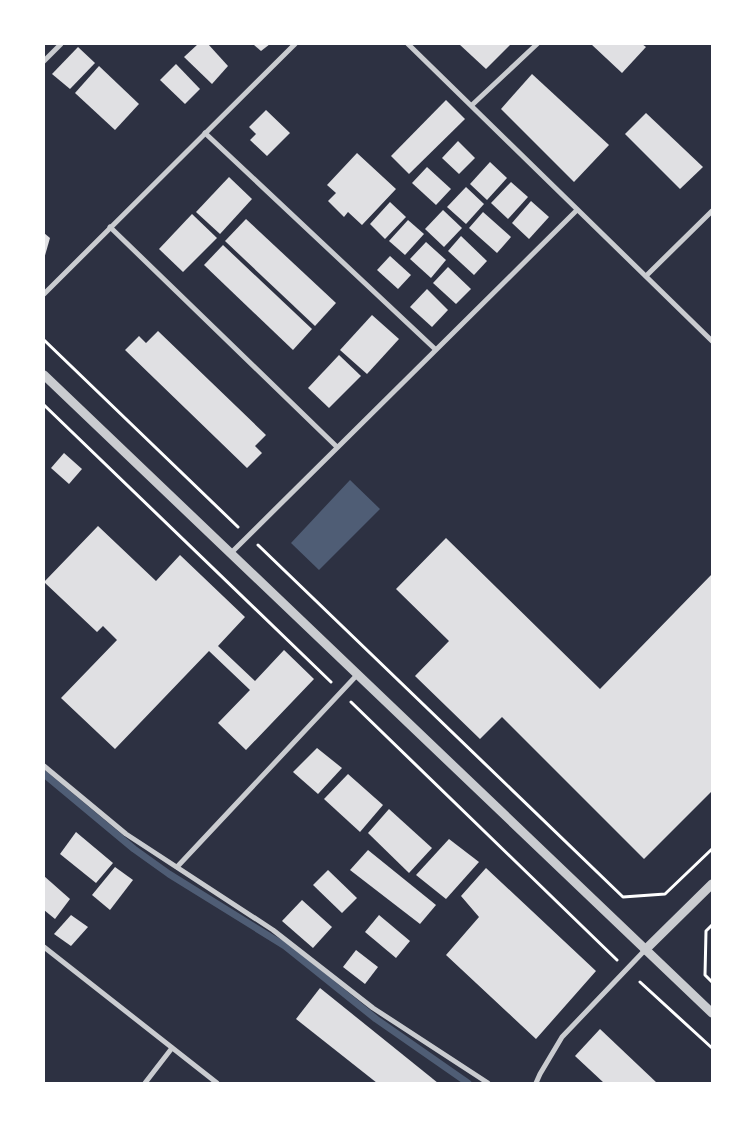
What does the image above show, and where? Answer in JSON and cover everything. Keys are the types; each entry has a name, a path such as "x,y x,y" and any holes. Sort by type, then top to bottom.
{"street":[{"path":"44,61 61,44"},
{"path":"44,294 295,44"},
{"path":"408,44 712,341"},
{"path":"472,105 537,44"},
{"path":"205,134 435,349"},
{"path":"231,552 577,210"},
{"path":"646,276 712,211"},
{"path":"110,227 337,446"},
{"path":"44,375 712,1013"},
{"path":"177,867 358,676"},
{"path":"44,766 126,834 274,930 373,1008 488,1083"},
{"path":"536,1083 562,1037 645,950 712,884"},
{"path":"44,947 217,1083"},
{"path":"145,1083 172,1048"}],"path":[{"path":"44,340 238,527"},
{"path":"44,405 333,684"},
{"path":"258,545 624,897 665,894 712,849"},
{"path":"350,702 617,960"},
{"path":"712,926 706,931 704,960 705,975 712,982"},
{"path":"640,982 712,1048"}],"water":[{"path":"350,480 380,509 319,570 291,543"}],"building":[{"path":"198,44 208,44 228,66 212,84 184,57"},
{"path":"253,44 270,44 261,51"},
{"path":"459,44 508,44 510,45 486,69"},
{"path":"591,44 642,44 646,47 622,73"},
{"path":"78,47 95,63 70,89 52,74"},
{"path":"176,64 200,89 185,104 160,80"},
{"path":"99,66 139,104 115,130 75,93"},
{"path":"532,74 609,145 574,182 501,109"},
{"path":"446,100 465,119 409,174 391,156"},
{"path":"266,110 290,133 267,156 250,140 256,134 249,127"},
{"path":"646,113 703,167 680,189 625,134"},
{"path":"458,141 475,158 459,174 442,158"},
{"path":"357,153 396,189 362,225 348,212 344,217 328,201 336,193 327,185"},
{"path":"490,162 507,178 487,200 470,184"},
{"path":"427,167 451,189 436,205 412,183"},
{"path":"229,177 252,199 220,234 196,212"},
{"path":"511,182 528,197 508,219 491,203"},
{"path":"466,187 484,204 466,224 447,207"},
{"path":"531,201 549,217 529,239 512,223"},
{"path":"390,202 406,217 385,239 370,224"},
{"path":"443,210 462,228 444,247 425,229"},
{"path":"483,212 511,237 497,253 469,228"},
{"path":"192,214 217,238 183,272 159,249"},
{"path":"246,219 336,303 315,326 225,241"},
{"path":"408,220 424,234 405,255 389,241"},
{"path":"44,233 50,238 44,259"},
{"path":"461,236 487,261 474,275 448,251"},
{"path":"426,242 446,260 431,278 410,259"},
{"path":"223,245 312,329 293,350 204,265"},
{"path":"390,256 411,275 398,289 377,270"},
{"path":"448,267 471,289 456,304 433,283"},
{"path":"427,289 448,310 432,327 410,307"},
{"path":"372,315 399,339 367,374 340,350"},
{"path":"158,331 266,435 255,446 262,453 247,468 125,350 139,336 146,343"},
{"path":"339,355 361,376 329,408 308,388"},
{"path":"64,453 82,469 69,484 51,468"},
{"path":"98,526 156,581 180,555 245,617 218,646 255,681 284,650 314,679 246,750 218,723 250,690 209,651 115,749 61,698 117,640 103,626 97,632 44,582"},
{"path":"446,538 600,689 712,574 712,791 644,859 502,717 480,739 415,676 449,641 396,589"},
{"path":"317,748 342,768 318,794 293,772"},
{"path":"348,774 383,805 360,832 324,799"},
{"path":"389,809 432,848 409,873 368,833"},
{"path":"76,832 113,863 96,883 60,854"},
{"path":"449,839 479,862 446,899 416,875"},
{"path":"368,850 436,905 420,924 350,870"},
{"path":"115,867 133,880 110,910 92,895"},
{"path":"486,868 596,971 536,1039 446,955 479,917 461,896"},
{"path":"328,870 357,898 342,913 313,885"},
{"path":"44,876 70,899 55,919 44,910"},
{"path":"302,900 332,927 313,948 282,921"},
{"path":"71,915 88,927 71,946 54,934"},
{"path":"379,915 410,941 396,958 365,932"},
{"path":"356,950 378,967 365,984 343,967"},
{"path":"320,988 438,1083 377,1083 296,1019"},
{"path":"600,1029 657,1083 604,1083 575,1056"}],"waterway":[{"path":"44,774 134,849 169,874 285,946 376,1019 468,1083"}]}
